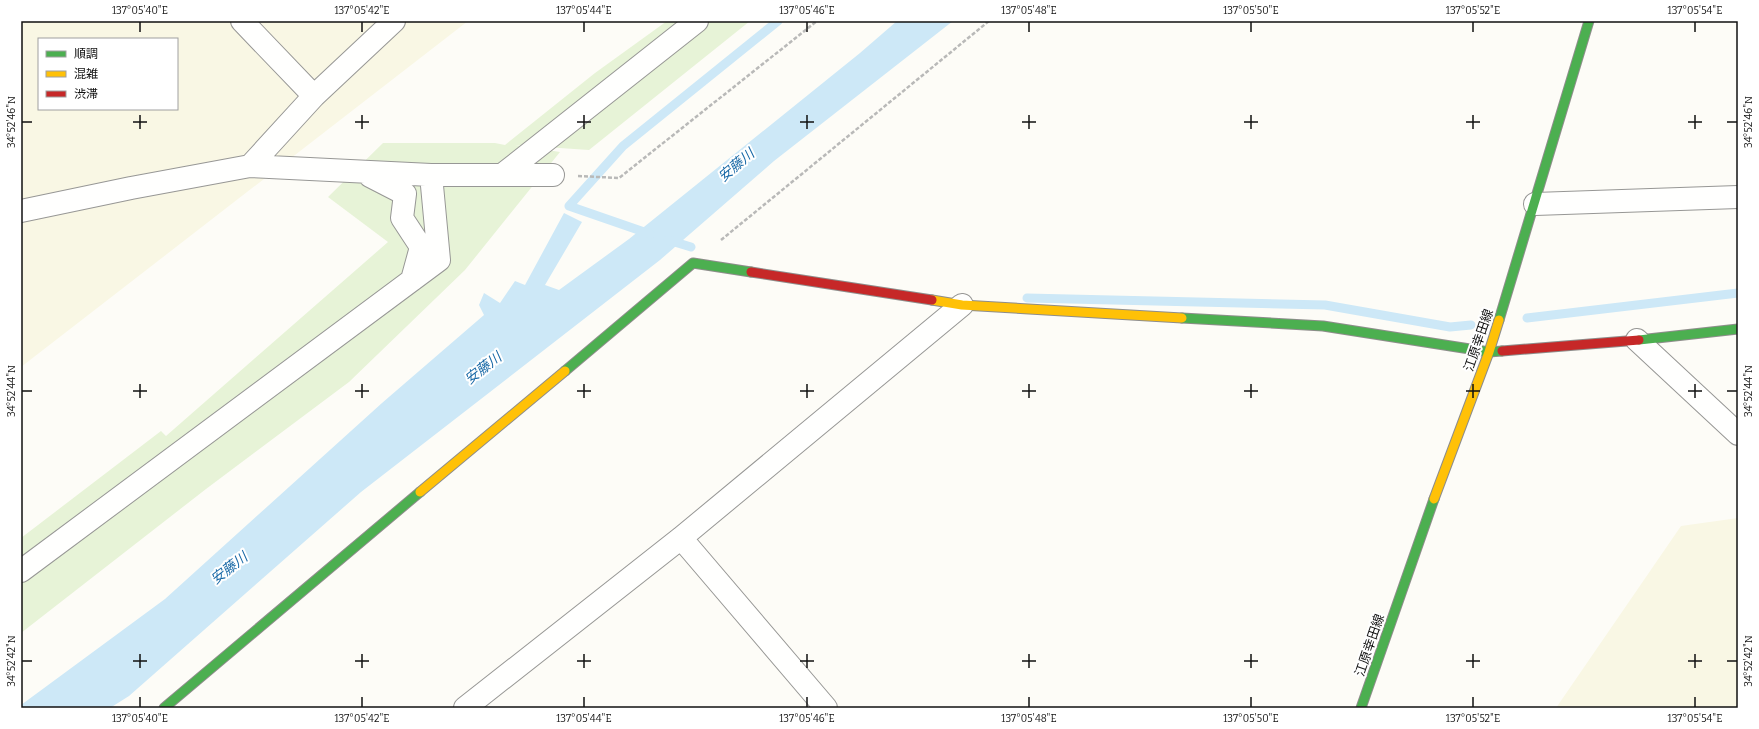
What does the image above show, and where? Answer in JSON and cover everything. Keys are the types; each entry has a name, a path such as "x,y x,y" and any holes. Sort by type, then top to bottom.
{"street":[{"path":"242,21 314,96"},
{"path":"250,166 314,96 394,21"},
{"path":"502,175 697,21"},
{"name":"江原幸田線","path":"1361,708 1415,551 1489,352 1535,204 1589,21"},
{"path":"21,211 131,188 250,166 431,175 553,175"},
{"path":"363,172 405,194 402,218 421,246 412,280"},
{"path":"21,571 439,260 431,175"},
{"path":"1535,204 1738,197"},
{"path":"164,708 693,263 962,305 1324,326 1489,352 1637,340 1738,329"},
{"path":"465,708 680,538 962,305"},
{"path":"1637,340 1738,434"},
{"path":"680,538 826,708"}],"path":[{"path":"553,175 619,178 817,21"},
{"path":"693,263 988,21"}],"shaded area":[{"path":"21,21 468,21 21,367"},
{"path":"1738,518 1738,708 1556,708 1681,526"}],"green space":[{"path":"667,21 750,21 589,150 515,145 560,152 465,270 349,382 206,489 21,633 21,538 161,431 166,436 388,242 328,197 383,143 495,143 505,145 595,73"}],"water":[{"name":"安藤川","path":"897,21 953,21 774,161 660,260 361,492 129,696 110,708 21,708 21,705 165,599 382,403 484,315 479,305 484,293 500,303 515,281 525,285 564,213 582,222 545,285 559,290 629,239 860,53"}],"waterway":[{"path":"650,234 569,206 623,146 778,21"},
{"path":"668,240 691,247"},
{"path":"1527,318 1738,293"},
{"path":"1027,298 1325,305 1450,327 1471,325"}],"traffic: fast":[{"path":"1499,320 1589,21"},
{"path":"565,371 693,263 751,272"},
{"path":"1182,318 1323,326 1489,352 1502,351"},
{"path":"1639,340 1738,329"},
{"path":"164,708 420,492"},
{"path":"1361,708 1434,499"}],"traffic: slow":[{"path":"932,300 962,305 1182,318"},
{"path":"1434,499 1489,352 1499,320"},
{"path":"420,492 565,371"}],"traffic: jam":[{"path":"751,272 932,300"},
{"path":"1502,351 1639,340"}]}
